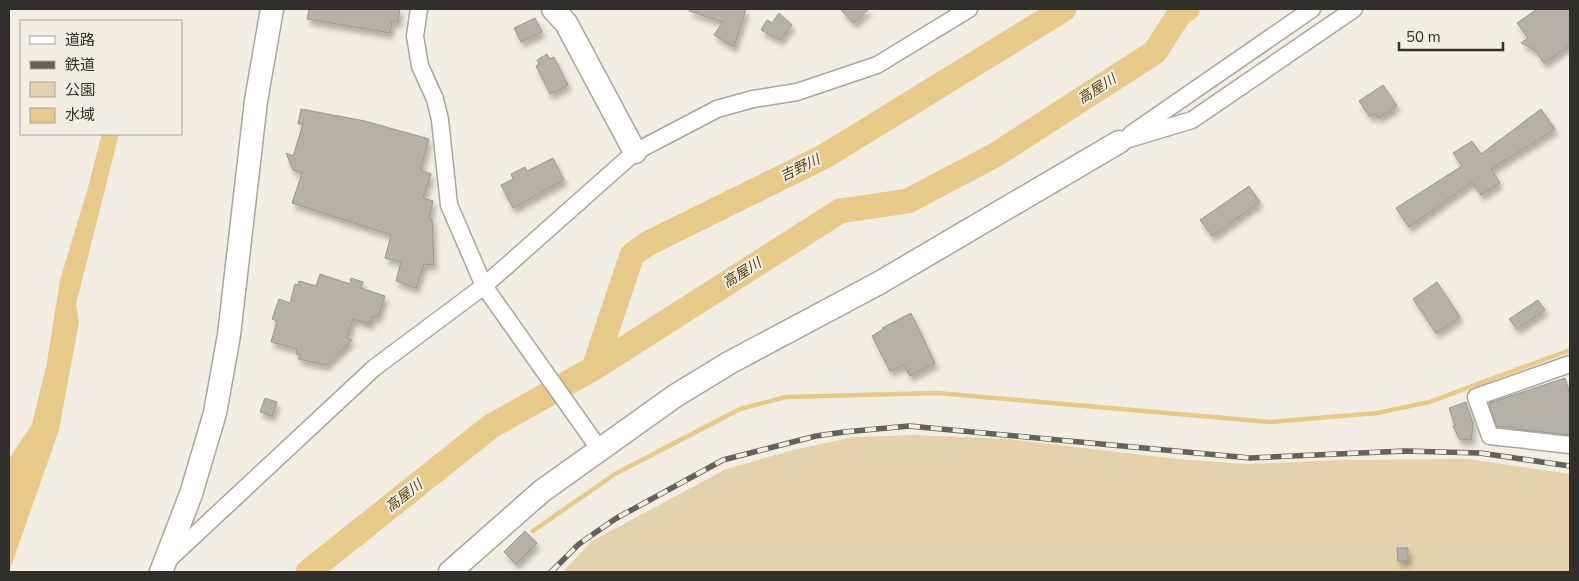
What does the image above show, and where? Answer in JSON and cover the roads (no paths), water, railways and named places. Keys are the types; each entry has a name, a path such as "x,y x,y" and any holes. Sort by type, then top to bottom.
{"street":[{"path":"164,566 191,494 215,414 229,336 256,101 272,9"},
{"path":"419,9 416,44 420,66 435,98 440,120 449,205 486,288 600,450"},
{"path":"553,9 566,23 635,152"},
{"path":"164,566 374,368 486,288 635,152 717,109 797,92 877,65 969,9"},
{"path":"460,569 542,490 675,396 729,363 879,283 1119,142 1312,9"},
{"path":"1119,142 1192,120 1354,9"},
{"path":"1570,364 1476,397 1490,436 1570,446"}],"water":[{"path":"102,135 119,135 76,304 79,322 59,430 9,572 9,459 32,424 47,362 60,280"}],"waterway":[{"name":"吉野川","path":"594,368 632,255 647,244 825,156 1064,9"},
{"name":"高屋川","path":"308,572 490,427 594,368 840,211 908,201 997,154 1155,52 1182,10 1187,9"},
{"path":"533,531 615,474 740,409 786,397 937,393 1270,422 1377,413 1429,402 1570,350"}],"railway":[{"path":"551,572 579,544 615,519 723,460 816,436 844,432 909,426 1250,458 1405,451 1480,453 1570,466"}]}
